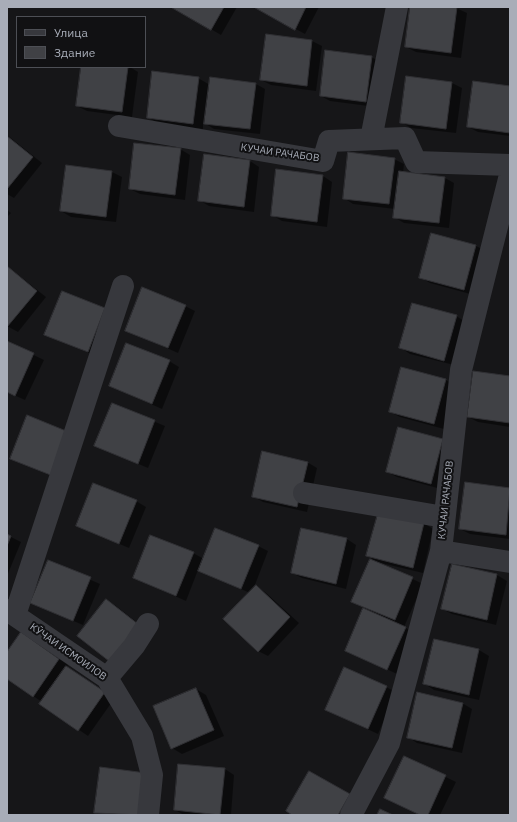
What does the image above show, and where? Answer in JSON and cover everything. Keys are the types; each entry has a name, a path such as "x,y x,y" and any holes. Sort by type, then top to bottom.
{"street":[{"path":"372,139 397,7"},
{"name":"КУЧАИ РАЧАБОВ","path":"118,126 323,161 329,141 405,138 416,162 510,165"},
{"name":"КУЧАИ РАЧАБОВ","path":"351,815 388,743 441,551 461,370 510,175"},
{"path":"11,612 123,286"},
{"path":"304,493 444,517"},
{"path":"441,551 510,562"},
{"name":"КӮЧАИ ИСМОИЛОВ","path":"11,612 107,678 142,736 152,775 148,815"},
{"path":"107,678 134,646 148,624"}],"building":[{"path":"171,7 224,7 211,30"},
{"path":"254,7 306,7 295,30"},
{"path":"410,7 457,7 451,53 405,47"},
{"path":"266,34 312,40 307,86 260,80"},
{"path":"325,50 372,56 366,102 320,96"},
{"path":"81,68 128,68 122,112 76,106"},
{"path":"152,71 199,77 193,124 147,118"},
{"path":"406,76 452,82 446,129 400,123"},
{"path":"210,77 256,83 250,129 204,124"},
{"path":"473,81 510,86 510,133 467,127"},
{"path":"7,136 33,157 7,189"},
{"path":"134,143 181,148 175,195 129,189"},
{"path":"348,152 395,158 389,204 343,199"},
{"path":"204,154 250,160 244,207 198,201"},
{"path":"66,165 112,171 106,217 60,211"},
{"path":"276,169 323,175 317,222 271,216"},
{"path":"399,171 445,177 439,223 393,218"},
{"path":"431,233 476,245 464,290 419,278"},
{"path":"7,266 37,291 7,327"},
{"path":"142,287 186,305 168,348 125,331"},
{"path":"62,291 105,308 88,352 44,335"},
{"path":"412,303 457,315 444,361 399,348"},
{"path":"7,341 34,353 15,396 7,392"},
{"path":"126,343 170,360 152,404 109,386"},
{"path":"401,367 446,379 434,424 389,412"},
{"path":"473,371 510,376 510,423 467,417"},
{"path":"112,403 155,420 138,464 94,446"},
{"path":"27,415 71,433 53,476 10,459"},
{"path":"398,427 443,439 431,484 386,472"},
{"path":"262,451 308,462 297,507 252,497"},
{"path":"465,482 510,488 506,535 459,529"},
{"path":"93,483 137,500 119,544 76,526"},
{"path":"379,510 424,523 413,568 366,556"},
{"path":"215,528 259,545 241,589 198,571"},
{"path":"301,528 347,538 336,584 291,573"},
{"path":"7,534 11,536 7,546"},
{"path":"150,535 194,552 176,596 133,578"},
{"path":"370,559 413,577 395,620 351,602"},
{"path":"48,560 91,577 73,621 30,603"},
{"path":"452,564 497,574 487,620 441,609"},
{"path":"256,585 290,617 258,652 223,619"},
{"path":"106,599 143,628 114,665 77,636"},
{"path":"363,608 406,627 387,670 345,651"},
{"path":"21,632 59,659 33,697 7,679 7,652"},
{"path":"434,639 479,649 469,695 423,684"},
{"path":"66,666 105,692 78,731 39,704"},
{"path":"344,667 387,686 368,729 325,710"},
{"path":"196,688 214,730 171,749 153,706"},
{"path":"417,692 463,703 452,748 407,738"},
{"path":"404,756 446,775 428,815 420,815 384,798"},
{"path":"178,764 225,768 220,815 174,810"},
{"path":"100,767 146,773 141,815 94,813"},
{"path":"309,771 350,794 338,815 292,815 286,811"},
{"path":"380,809 393,815 377,815"}]}
